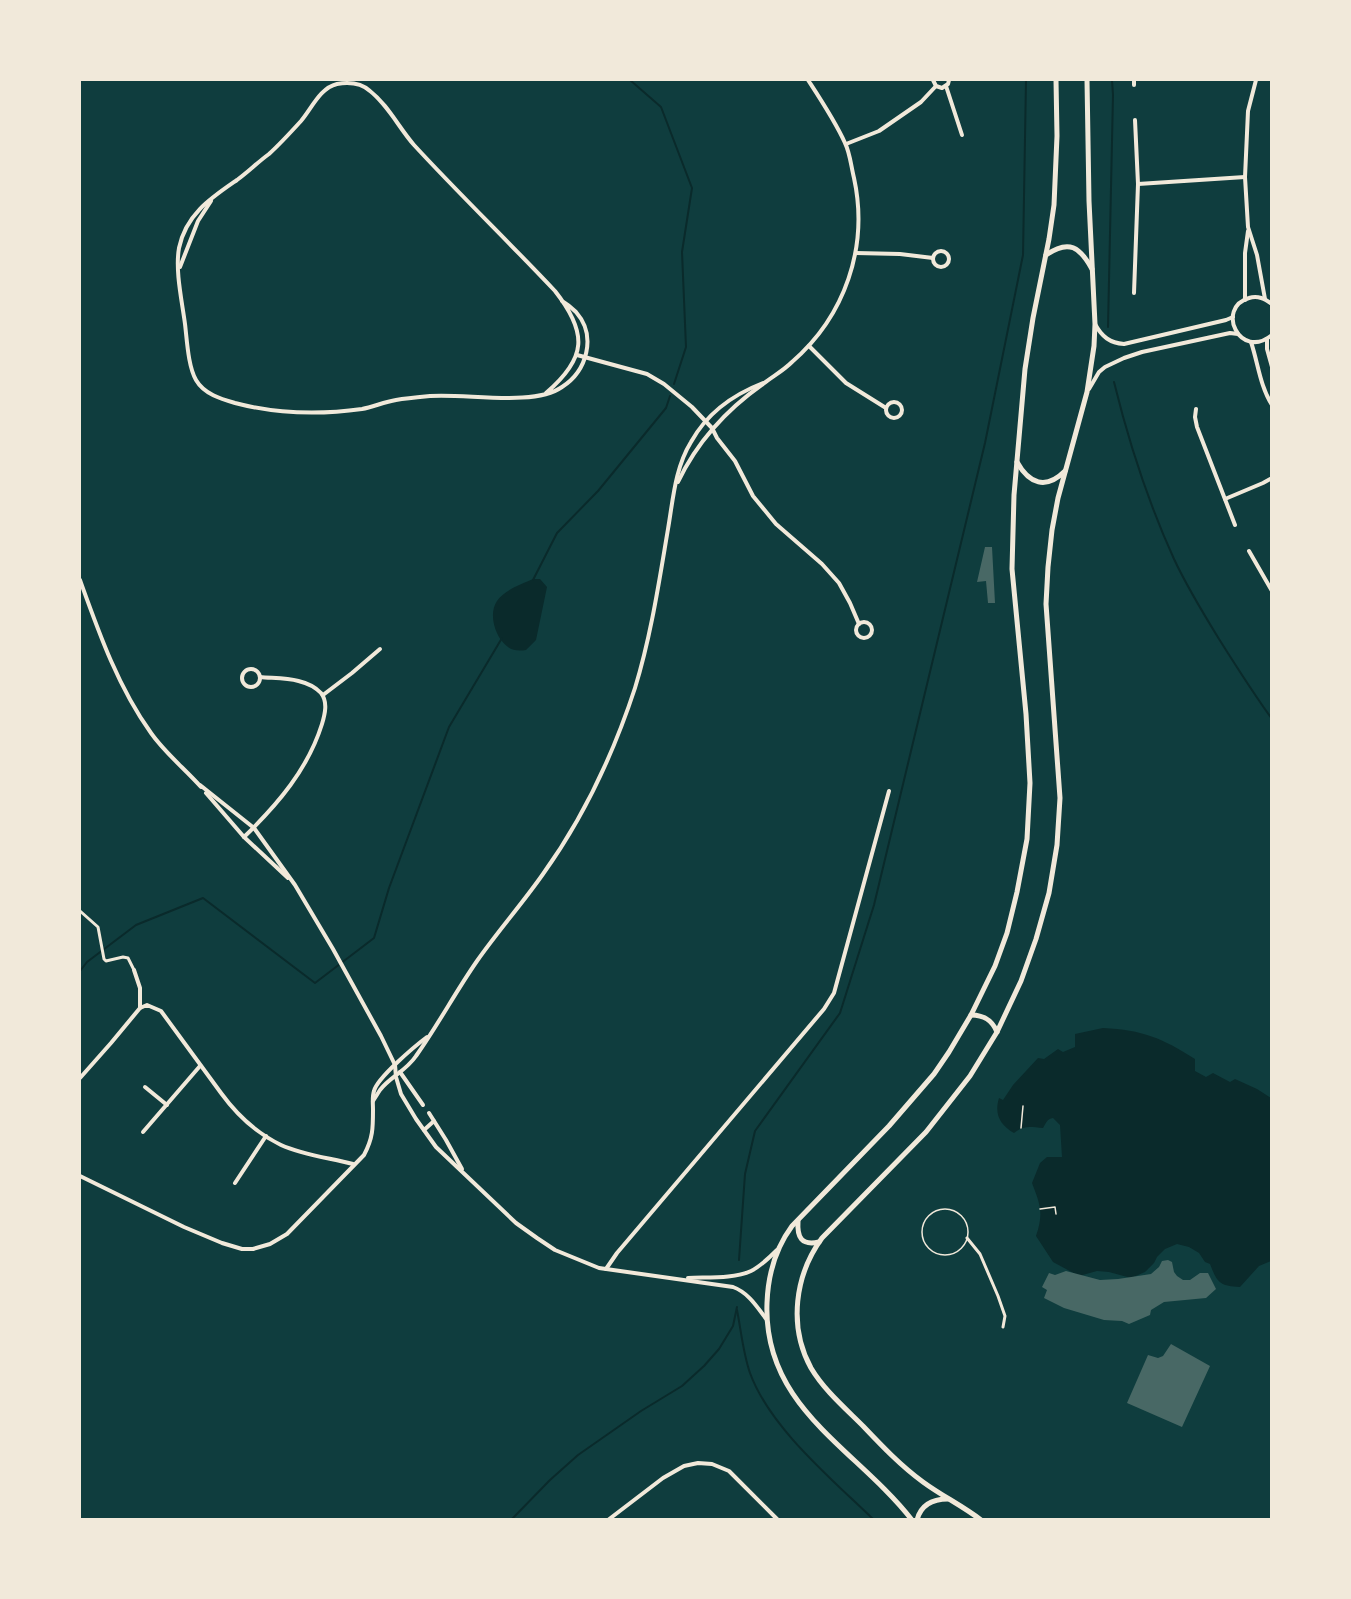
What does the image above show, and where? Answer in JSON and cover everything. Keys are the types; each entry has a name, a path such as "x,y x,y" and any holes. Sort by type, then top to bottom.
{"main road":[{"path":"912,1520 809,1415 793,1395 775,1360 767,1321 768,1287 771,1268 786,1234 889,1126 934,1074 949,1052 971,1015 995,966 1020,880 1029,824 1030,783 1012,569 1014,495 1025,369 1052,222 1056,181 1056,80"},
{"path":"981,1520 923,1482 891,1454 835,1398 811,1368 800,1339 798,1294 804,1272 819,1242 916,1143 970,1076 997,1032 1021,981 1049,893 1057,845 1060,798 1046,604 1051,539 1058,498 1087,392 1094,346 1087,80"},
{"path":"1045,255 1061,246 1073,247 1084,255 1093,270"},
{"path":"1017,461 1026,475 1037,482 1051,482 1065,471"},
{"path":"971,1015 987,1018 997,1032"},
{"path":"798,1219 798,1232 801,1239 810,1243 819,1242"},
{"path":"916,1520 926,1504 950,1499"}],"street":[{"path":"676,486 697,447 712,428 763,383 787,367 809,346 830,320 851,274 856,253 857,193 846,144 808,80"},
{"path":"933,80 936,86 942,88 946,86"},
{"path":"949,80 946,86 962,135"},
{"path":"1245,300 1245,252 1248,227 1245,177 1248,111 1256,80"},
{"path":"546,393 570,370 577,356 578,337 574,319 562,301 526,260 411,142 368,88 350,82 333,85 321,94 304,118 274,149 239,178 216,193 193,216 179,249 178,270 192,369 196,381 206,392 220,399 286,413 325,413 365,408 395,400 432,396 509,398 546,393 562,388 579,372 586,357 587,338 584,325 576,312 562,301"},
{"path":"846,144 879,132 921,102 936,86"},
{"path":"1134,293 1138,183 1135,120"},
{"path":"1138,183 1245,177"},
{"path":"178,270 198,221 216,193"},
{"path":"1248,227 1257,255 1265,299"},
{"path":"943,251 949,256 949,261 946,266 940,267 935,265 933,258 936,253 943,251"},
{"path":"856,253 900,254 933,258"},
{"path":"1270,337 1258,342 1242,339 1234,328 1233,317 1238,305 1245,300 1255,297 1265,299 1272,304"},
{"path":"1095,324 1106,339 1124,344 1233,317"},
{"path":"1087,392 1099,372 1124,358 1230,333 1238,334"},
{"path":"1270,337 1267,349 1272,367"},
{"path":"1251,342 1264,390 1272,405"},
{"path":"809,346 846,383 886,408 887,414 892,418 897,418 901,413 901,407 896,402 886,408"},
{"path":"577,356 647,374 664,384 705,420 735,461 753,496 776,524 822,564 839,583 859,624"},
{"path":"373,1101 381,1090 416,1056 477,961 561,848 586,805 606,764 630,702 647,645 679,468 686,451 705,420 731,399 763,383"},
{"path":"1196,409 1197,427 1235,525"},
{"path":"1225,499 1272,478"},
{"path":"1249,551 1272,591"},
{"path":"80,580 102,642 134,707 153,736 200,785 244,837 295,885"},
{"path":"864,622 870,625 872,630 870,636 863,638 857,634 856,629 859,624 864,622"},
{"path":"322,695 380,649"},
{"path":"249,669 257,671 260,677 256,685 252,687 245,684 243,680 244,673 249,669"},
{"path":"244,837 291,786 302,770 316,743 325,711 322,695 313,686 305,682 260,677"},
{"path":"200,785 254,828 295,885 333,949 395,1065 423,1105"},
{"path":"606,1269 617,1253 824,1009 834,993 889,791"},
{"path":"80,911 98,927 106,961 128,958 140,988 140,1008"},
{"path":"80,1078 140,1008 147,1005 162,1011 200,1066 248,1124 283,1145 354,1164"},
{"path":"80,1176 222,1243 253,1249 270,1244 287,1234 364,1155 373,1132 373,1101 376,1084 428,1036"},
{"path":"395,1065 401,1094 436,1147 516,1223 537,1238 555,1250 590,1265 737,1288 749,1296 767,1321"},
{"path":"143,1132 200,1066"},
{"path":"145,1087 167,1105"},
{"path":"429,1113 464,1173"},
{"path":"424,1130 434,1121"},
{"path":"235,1183 266,1136"},
{"path":"967,1238 980,1254 998,1296 1005,1316 1003,1327"},
{"path":"677,1278 742,1274 757,1268 778,1250"},
{"path":"608,1520 646,1489 674,1471 689,1464 705,1463 717,1465 732,1472 778,1520"}],"lane":[{"path":"949,1209 962,1216 968,1231 967,1238 958,1250 951,1254 937,1253 930,1250 922,1237 924,1222 934,1211 949,1209"}],"path":[{"path":"1021,1128 1023,1106"},
{"path":"1040,1209 1055,1207 1056,1214"}],"water":[{"path":"533,579 540,579 547,587 536,640 526,650 514,650 503,643 496,632 493,619 494,606 504,594"},
{"path":"1103,1028 1141,1033 1162,1040 1195,1059 1195,1071 1206,1077 1213,1073 1230,1082 1235,1079 1271,1098 1271,1261 1259,1266 1240,1287 1227,1286 1220,1282 1210,1264 1205,1262 1199,1253 1177,1244 1165,1249 1145,1272 1131,1278 1097,1271 1079,1276 1053,1262 1036,1236 1040,1209 1032,1183 1040,1163 1047,1157 1062,1157 1060,1125 1053,1118 1048,1120 1043,1128 1024,1128 1014,1133 999,1118 997,1109 999,1098 1003,1100 1013,1085 1038,1058 1044,1059 1058,1049 1063,1052 1075,1047 1075,1034"}],"building":[{"path":"985,547 992,547 995,603 988,603 986,581 977,582"},
{"path":"1162,1261 1172,1262 1177,1276 1183,1280 1190,1280 1200,1273 1208,1273 1216,1289 1206,1298 1164,1302 1151,1310 1150,1315 1129,1324 1122,1321 1104,1320 1064,1308 1044,1298 1047,1290 1042,1287 1049,1273 1055,1275 1066,1271 1100,1280 1118,1279 1151,1274"},
{"path":"1171,1344 1210,1366 1182,1427 1127,1403 1148,1355 1158,1358 1163,1356"}],"waterway":[{"path":"630,80 661,107 692,188 682,252 686,347 674,384"},
{"path":"739,1260 745,1174 755,1131 840,1013 874,905 985,443 1023,255 1026,80"},
{"path":"1108,327 1112,80"},
{"path":"1114,382 1140,472 1174,559 1213,629 1272,719"},
{"path":"533,580 557,533 598,491 666,408 670,396"},
{"path":"80,971 87,962 136,925 203,898 315,983 374,938 389,888 449,727 502,638"},
{"path":"511,1520 578,1455 641,1411 682,1386 704,1366 719,1349 733,1326 737,1307"},
{"path":"737,1310 750,1373 772,1414 804,1452 874,1520"}]}
